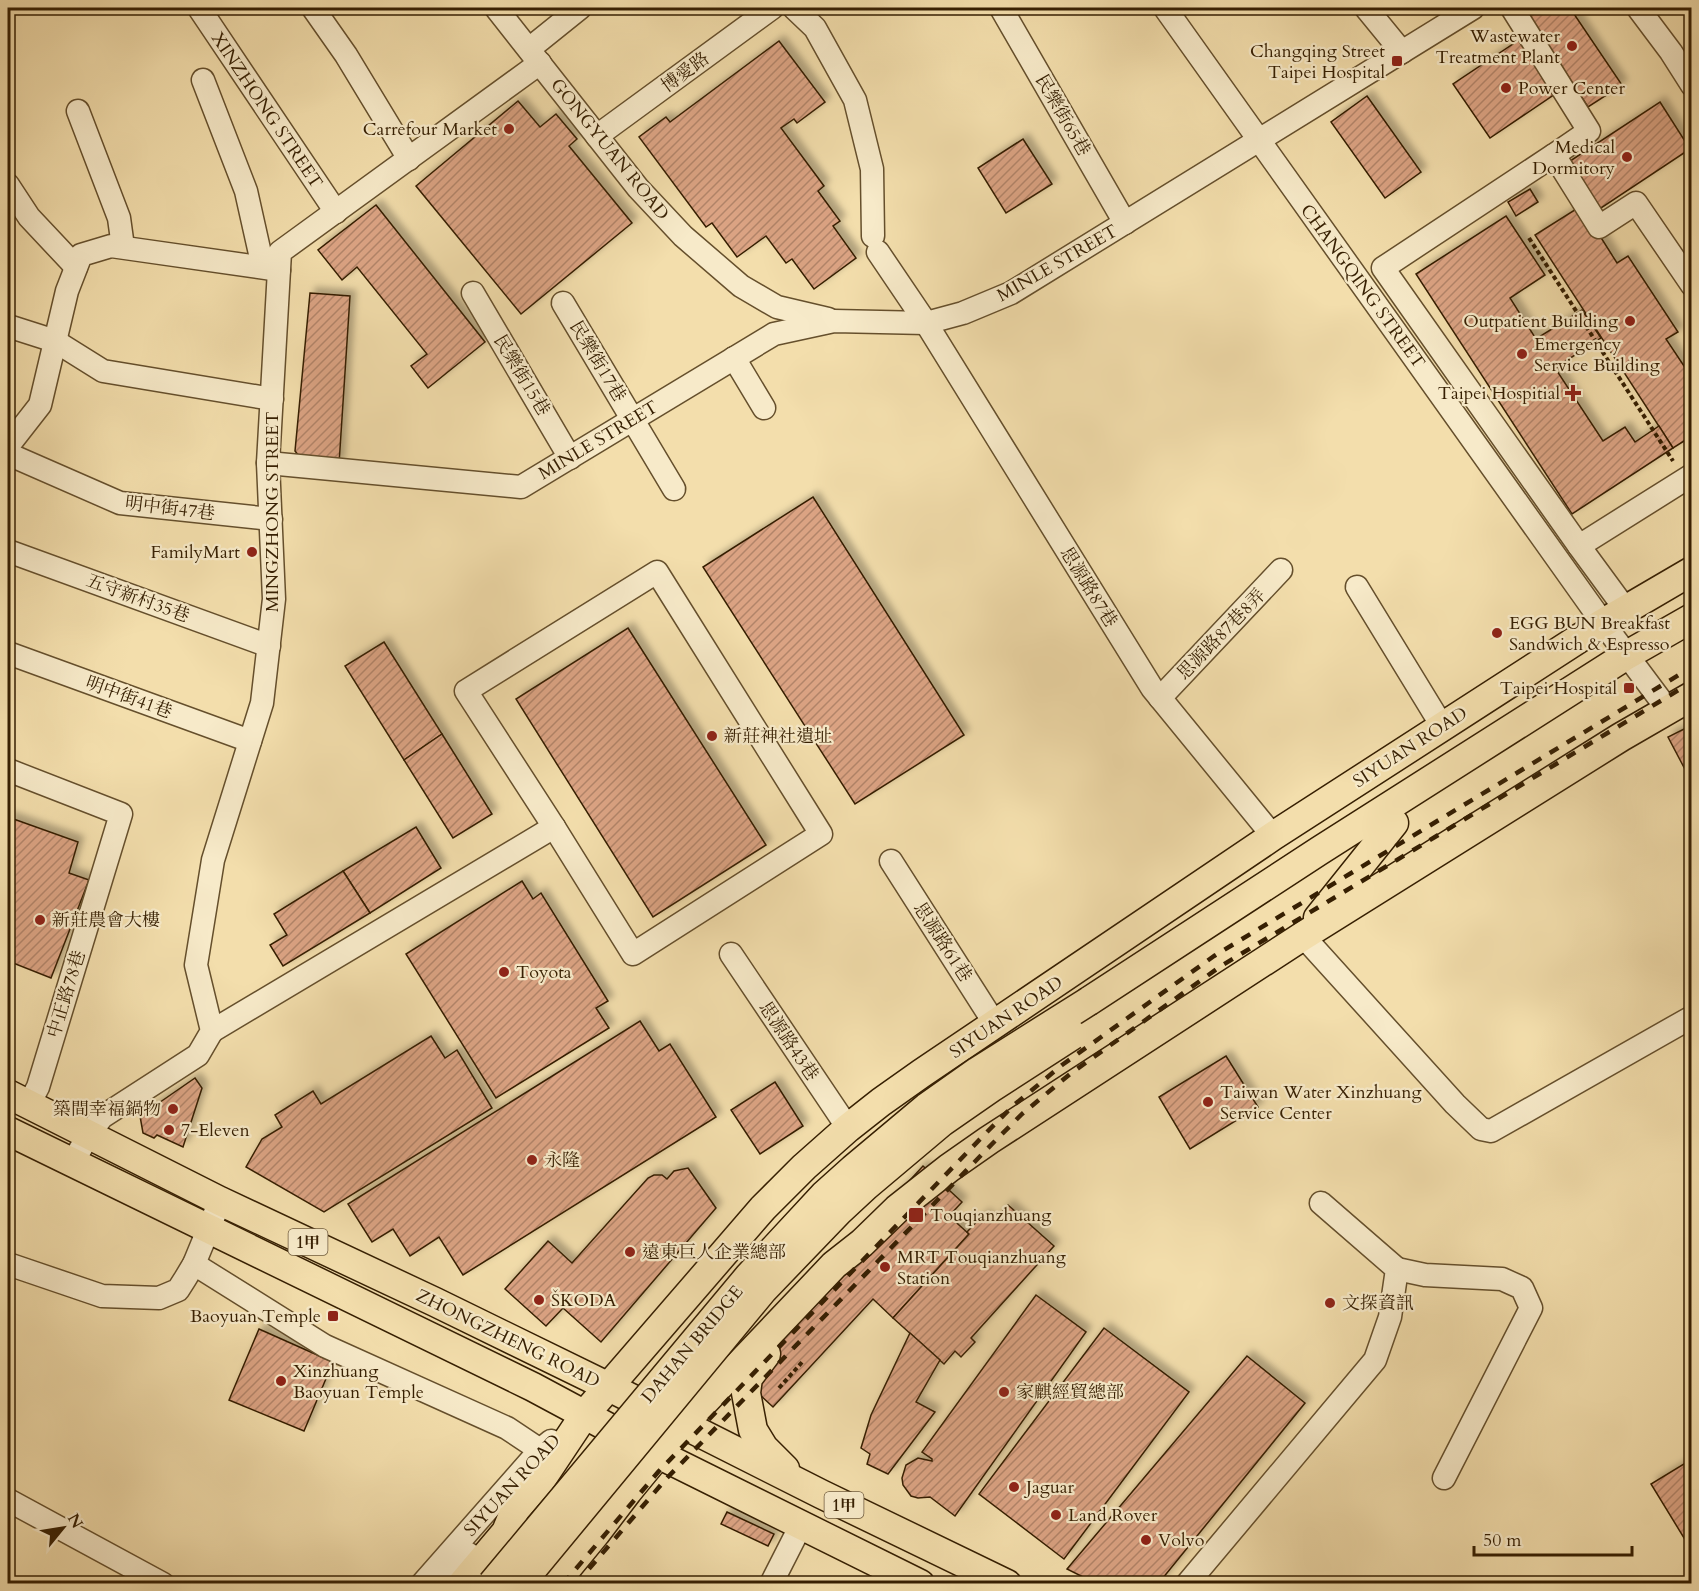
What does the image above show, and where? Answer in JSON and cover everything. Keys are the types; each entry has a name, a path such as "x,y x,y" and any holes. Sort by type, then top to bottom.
{"main road":[{"name":"SIYUAN ROAD","path":"585,1414 763,1208 804,1167 881,1102 1273,836 1615,616 1692,571"},
{"name":"SIYUAN ROAD","path":"1095,1009 1394,823 1632,662 1692,618"},
{"name":"SIYUAN ROAD","path":"1095,1009 1319,851 1632,662 1692,636"},
{"path":"797,1482 764,1448 753,1430 746,1394 748,1378 862,1243 897,1209 989,1140 1304,936 1611,743 1680,703"},
{"path":"1304,936 1394,823"},
{"path":"1147,921 1319,851"},
{"name":"DAHAN BRIDGE","path":"492,1584 748,1276 824,1195 927,1107 978,1071 1095,1009"},
{"name":"DAHAN BRIDGE","path":"520,1584 763,1290 838,1212 942,1122 1095,1009"},
{"name":"ZHONGZHENG ROAD","path":"18,1099 220,1201 435,1302 1007,1584"},
{"name":"ZHONGZHENG ROAD","path":"8,1131 523,1381 658,1454 920,1584"},
{"path":"763,1208 834,1265"},
{"path":"554,1584 683,1424 834,1265 862,1243"},
{"path":"710,1269 781,1321"},
{"path":"462,1584 506,1532 515,1510 541,1480 585,1414"}],"street":[{"name":"XINZHONG STREET","path":"199,8 336,212"},
{"path":"313,8 346,55 409,159"},
{"name":"GONGYUAN ROAD","path":"496,8 638,188 683,236 741,286 777,307 834,321"},
{"name":"MINGZHONG STREET","path":"212,1030 196,965 213,860 262,704 274,599 268,463 272,399 271,268 280,252 409,159 535,56 580,8"},
{"name":"博愛路","path":"597,136 772,8"},
{"name":"思源路87巷","path":"794,8 814,28 855,100 872,169 876,244 1152,688 1273,836"},
{"name":"民樂街65巷","path":"1001,8 1125,223"},
{"name":"CHANGQING STREET","path":"1165,8 1259,141 1615,616 1632,662 1680,703"},
{"path":"1366,8 1402,52"},
{"name":"MINLE STREET","path":"268,463 521,487 774,334 834,321 926,323 963,313 1011,293 1473,8"},
{"path":"1512,8 1589,131 1383,268 1579,546 1615,616"},
{"path":"1638,8 1692,85"},
{"path":"8,446 40,405 67,291 81,255 111,246 271,268 246,191 203,80"},
{"path":"78,111 119,218 123,248"},
{"path":"1554,155 1599,226 1636,202 1692,285"},
{"path":"8,185 28,217 76,267"},
{"name":"民樂街15巷","path":"473,293 570,458"},
{"name":"民樂街17巷","path":"563,303 675,489"},
{"path":"8,326 55,341 103,371 272,399"},
{"path":"734,358 764,408"},
{"name":"明中街47巷","path":"8,454 120,503 271,519"},
{"path":"1579,546 1688,477"},
{"name":"五守新村35巷","path":"8,551 269,646"},
{"name":"思源路87巷8弄","path":"1160,698 1281,570"},
{"path":"657,572 821,834 633,954 554,827 466,691 657,572"},
{"path":"1357,587 1442,726"},
{"name":"明中街41巷","path":"8,654 250,741"},
{"name":"中正路78巷","path":"8,770 121,814 38,1087 18,1099"},
{"path":"73,1162 102,1117 198,1055 212,1030 554,827"},
{"name":"思源路61巷","path":"891,861 995,1024"},
{"path":"1304,936 1455,1104 1481,1129 1491,1131 1692,1017"},
{"name":"思源路43巷","path":"730,954 848,1128"},
{"path":"8,1264 102,1296 159,1298 178,1290 194,1264 220,1201"},
{"path":"1321,1203 1397,1269 1425,1275 1502,1279 1522,1288 1532,1308 1444,1478"},
{"path":"194,1264 325,1346 507,1428 540,1450"},
{"path":"1187,1584 1375,1360 1390,1317 1397,1269"},
{"name":"SIYUAN ROAD","path":"422,1584 540,1450 585,1414"},
{"path":"563,1584 632,1498 658,1454"},
{"path":"8,1500 163,1584"},
{"path":"444,1584 497,1521 515,1510"},
{"path":"771,1584 801,1525"}],"path":[{"path":"1529,238 1688,477"},
{"path":"779,1388 804,1360"}],"building":[{"name":"Wastewater Treatment Plant","path":"1523,8 1570,8 1622,85 1588,107"},
{"name":"Power Center","path":"1522,38 1558,92 1490,138 1453,84"},
{"path":"779,41 825,102 797,123 794,119 781,128 824,186 818,191 840,221 833,226 856,258 814,289 792,259 786,263 766,236 737,257 712,223 706,227 639,137 666,117 670,122"},
{"path":"1367,96 1421,172 1385,198 1331,122"},
{"path":"518,101 540,127 556,114 577,139 569,146 632,223 521,314 416,186"},
{"name":"Medical Dormitory","path":"1660,102 1690,149 1595,212 1564,165"},
{"path":"1023,139 1052,184 1006,213 978,168"},
{"path":"1530,189 1538,202 1516,216 1508,202"},
{"path":"376,205 485,342 428,388 411,366 427,354 357,267 342,280 318,250"},
{"name":"Outpatient Building","path":"1581,206 1617,263 1628,256 1678,332 1666,339 1692,378 1692,436 1673,448 1535,235"},
{"name":"Emergency Service Building","path":"1506,216 1545,275 1510,298 1536,339 1582,310 1601,338 1555,368 1603,441 1625,427 1635,442 1659,426 1673,448 1572,514 1416,274"},
{"path":"310,293 350,296 339,464 307,466 295,451"},
{"path":"813,497 964,735 855,804 703,567"},
{"path":"628,628 766,845 653,917 516,699"},
{"path":"384,642 442,734 404,760 345,666"},
{"path":"1692,725 1692,775 1689,777 1668,737"},
{"path":"442,734 492,814 453,838 404,760"},
{"name":"新莊農會大樓","path":"8,817 78,842 69,873 89,880 51,978 8,961"},
{"path":"416,827 441,868 370,913 343,871"},
{"path":"343,871 370,913 283,966 270,945 287,935 274,914"},
{"name":"Toyota","path":"522,881 533,899 541,893 608,1001 596,1008 609,1028 496,1098 406,954"},
{"name":"永隆","path":"640,1021 659,1051 670,1044 716,1117 463,1275 439,1237 410,1256 393,1229 372,1242 348,1204"},
{"path":"431,1036 445,1058 457,1050 492,1108 324,1212 246,1167 262,1139 282,1127 275,1115 313,1091 321,1104"},
{"name":"Taiwan Water Xinzhuang Service Center","path":"1226,1056 1258,1107 1190,1149 1159,1097"},
{"path":"195,1078 202,1088 183,1147 157,1135 154,1138 143,1133 140,1116"},
{"path":"775,1082 803,1126 760,1154 731,1110"},
{"name":"MRT Touqianzhuang Station","path":"923,1166 962,1202 949,1216 969,1234 893,1318 873,1299 773,1407 734,1371"},
{"name":"遠東巨人企業總部","path":"688,1168 716,1208 601,1342 563,1308 546,1326 505,1289 548,1241 572,1263 648,1178 662,1175 667,1179 674,1171"},
{"path":"1008,1205 1054,1246 971,1338 975,1342 961,1357 955,1351 944,1364 893,1318 969,1234 967,1232 984,1214 993,1222"},
{"name":"家麒經貿總部","path":"1036,1295 1086,1332 955,1516 930,1497 911,1496 903,1485 902,1478 906,1465 918,1458 932,1461 922,1452"},
{"path":"1104,1328 1189,1392 1064,1559 979,1494"},
{"name":"Xinzhuang Baoyuan Temple","path":"259,1329 333,1362 304,1431 229,1400"},
{"path":"910,1333 940,1360 916,1402 935,1412 888,1474 867,1464 870,1454 861,1448 871,1415"},
{"path":"1247,1356 1305,1403 1158,1584 1097,1584 1067,1569"},
{"path":"1692,1459 1692,1551 1651,1484"},
{"path":"727,1512 774,1534 768,1546 721,1524"}],"railway":[{"path":"563,1584 659,1471 985,1134 1014,1105 1062,1065 1214,956 1692,667"},
{"path":"576,1584 666,1479 994,1142 1022,1114 1070,1074 1221,966 1692,682"}],"place":[{"name":"Wastewater Treatment Plant","path":"1572,46"},
{"name":"Changqing Street Taipei Hospital","path":"1397,61"},
{"name":"Power Center","path":"1506,88"},
{"name":"Carrefour Market","path":"509,129"},
{"name":"Medical Dormitory","path":"1627,157"},
{"name":"Outpatient Building","path":"1630,321"},
{"name":"Emergency Service Building","path":"1522,354"},
{"name":"Taipei Hospitial","path":"1573,393"},
{"name":"FamilyMart","path":"252,552"},
{"name":"EGG BUN Breakfast Sandwich & Espresso","path":"1497,633"},
{"name":"Taipei Hospital","path":"1629,688"},
{"name":"新莊神社遺址","path":"712,736"},
{"name":"新莊農會大樓","path":"40,920"},
{"name":"Toyota","path":"504,972"},
{"name":"Taiwan Water Xinzhuang Service Center","path":"1208,1102"},
{"name":"築間幸福鍋物","path":"173,1109"},
{"name":"7-Eleven","path":"169,1130"},
{"name":"永隆","path":"532,1160"},
{"name":"Touqianzhuang","path":"916,1215"},
{"name":"遠東巨人企業總部","path":"630,1252"},
{"name":"MRT Touqianzhuang Station","path":"885,1267"},
{"name":"ŠKODA","path":"539,1300"},
{"name":"文探資訊","path":"1330,1303"},
{"name":"Baoyuan Temple","path":"333,1316"},
{"name":"Xinzhuang Baoyuan Temple","path":"281,1381"},
{"name":"家麒經貿總部","path":"1004,1392"},
{"name":"Jaguar","path":"1014,1487"},
{"name":"Land Rover","path":"1056,1515"},
{"name":"Volvo","path":"1146,1540"}]}
